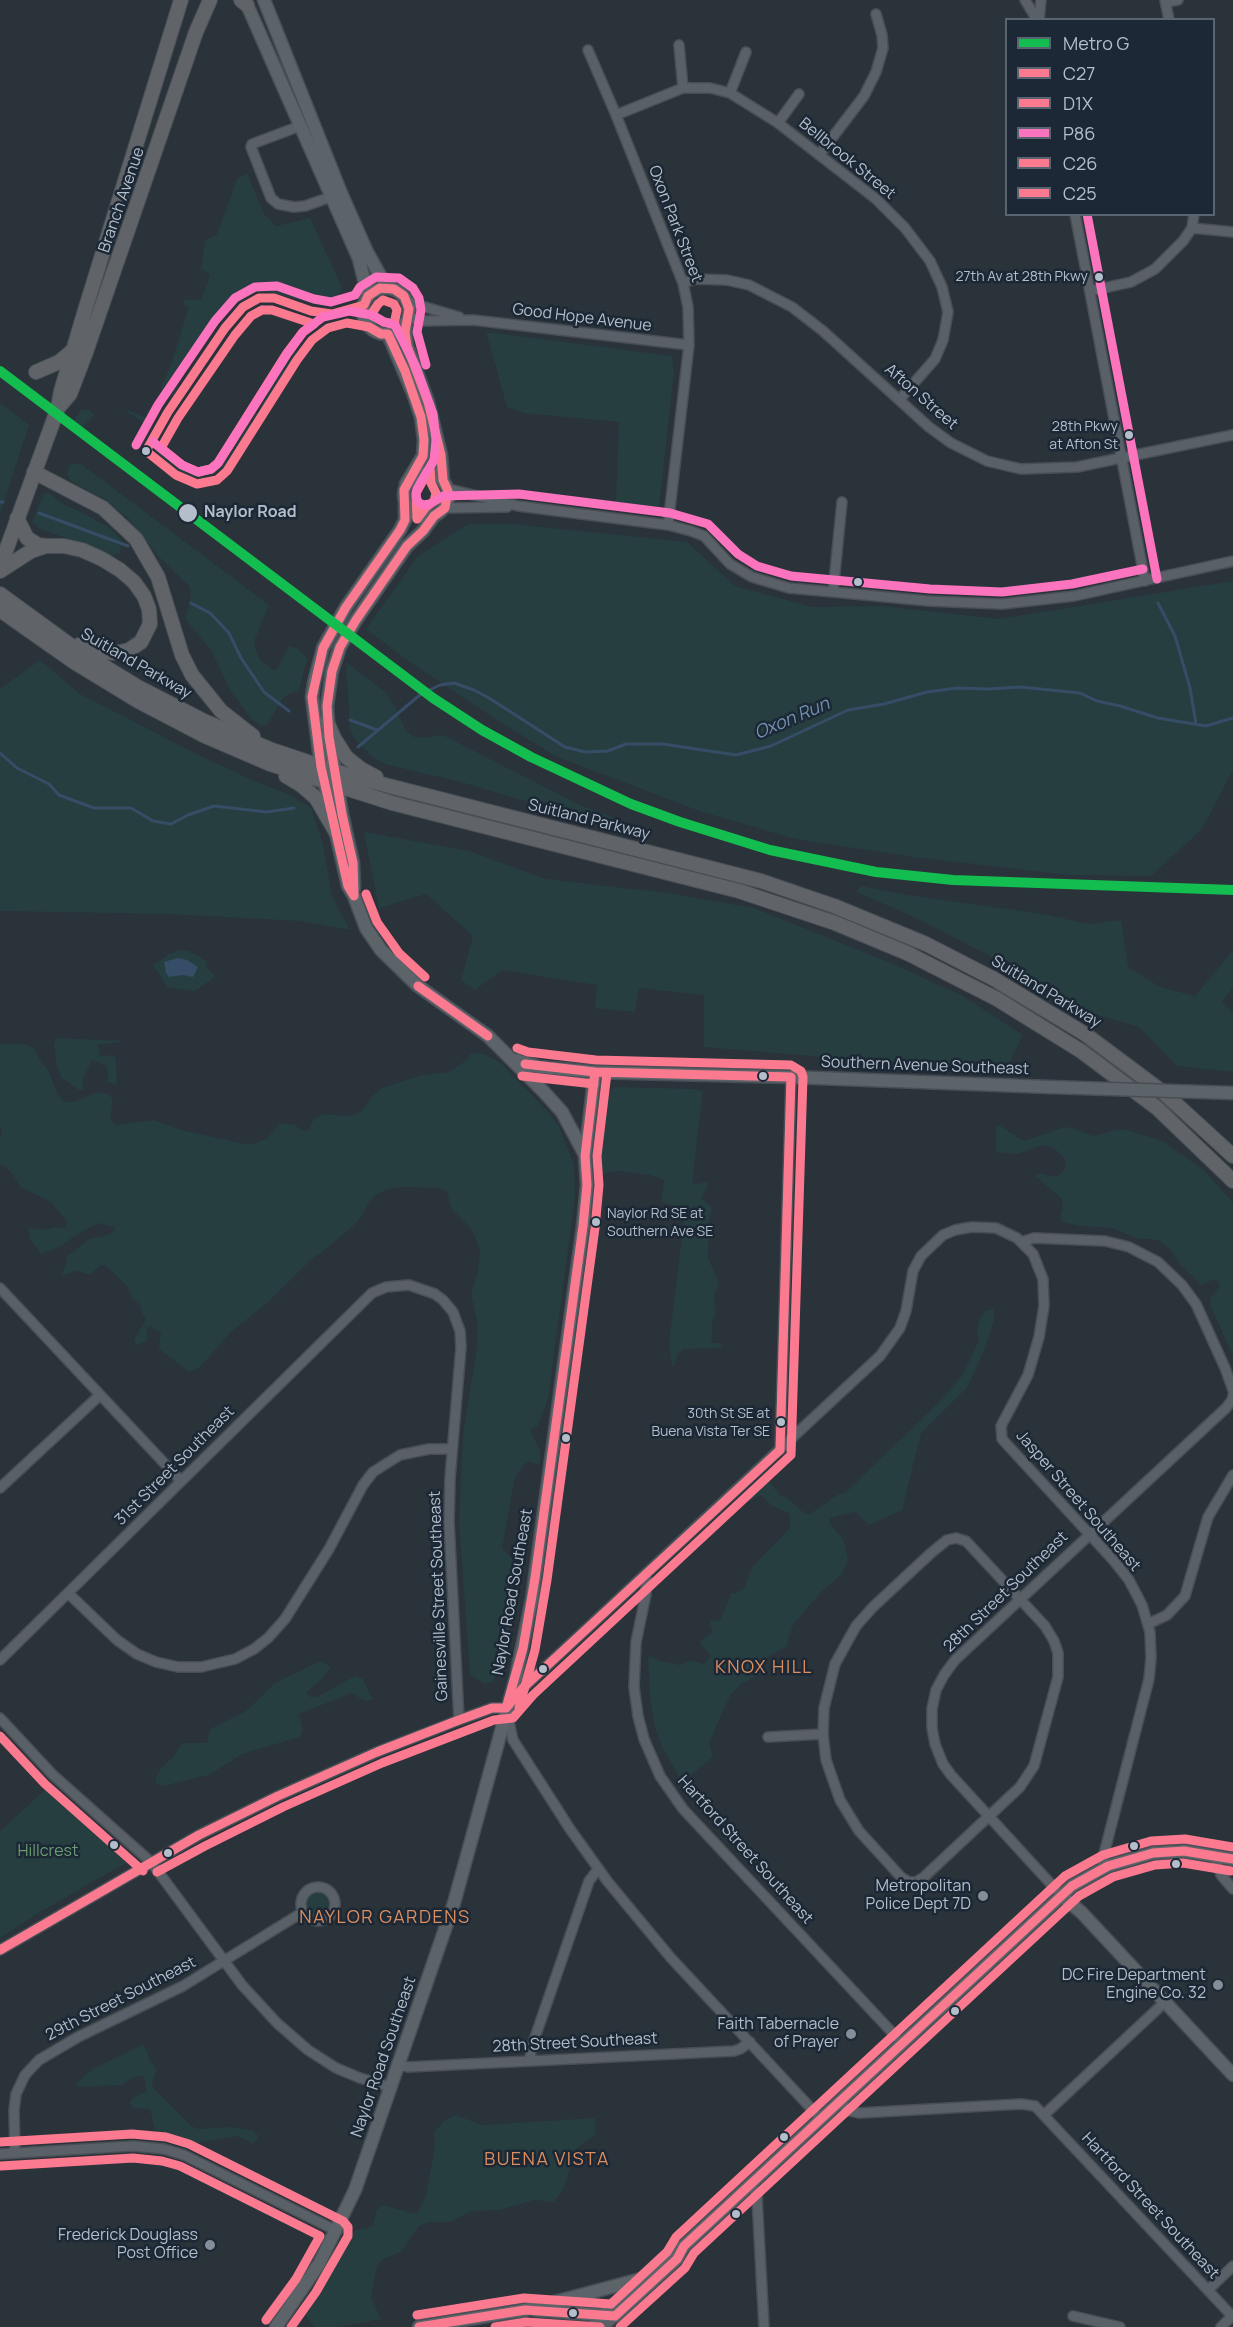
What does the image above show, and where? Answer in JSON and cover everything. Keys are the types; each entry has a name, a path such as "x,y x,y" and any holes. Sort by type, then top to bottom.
{"highway":[{"name":"Branch Avenue","path":"0,569 58,408 73,349 181,0"},
{"name":"Branch Avenue","path":"58,408 70,394 86,352 196,32 210,0"},
{"path":"36,372 59,362 73,349"},
{"path":"34,472 103,508 135,539 158,577 182,655 192,675 221,711 272,750"},
{"path":"17,518 27,537 38,545 64,546 82,550 120,570 144,596 150,617 145,637 135,647 123,652 99,652 53,634"},
{"path":"0,569 46,546"},
{"name":"Suitland Parkway","path":"0,594 22,618 74,662 131,697 205,736 253,757 331,785 415,809 717,885 835,923 918,958 997,999 1081,1051 1138,1093 1233,1181"},
{"name":"Suitland Parkway","path":"0,610 53,634 159,698 204,721 272,750 328,769 405,790 777,886 858,915 934,948 1016,992 1084,1034 1164,1093 1233,1156"},
{"path":"327,722 337,744 350,760 361,769 405,790"},
{"path":"253,757 302,785 312,794 321,805 337,834"}],"main road":[{"path":"264,0 359,259 368,296"},
{"path":"244,2 300,126 335,195 387,288"},
{"path":"328,769 329,684 340,647 407,546 423,531 434,516 445,508 441,455 428,402 407,346 405,332 407,320 408,302 399,292 380,288 368,296 364,304 365,320 374,331 388,334 402,328 407,320"},
{"path":"388,334 421,417 424,440 423,456 406,484 403,497 405,520 400,530 346,607 323,648 312,697 328,769 337,834 348,886 366,928 390,961 418,986 488,1036 562,1112 585,1156"},
{"path":"406,484 423,473 437,476 445,486"},
{"path":"405,504 409,510 420,517 434,516"},
{"path":"331,785 353,863 354,896"},
{"name":"Southern Avenue Southeast","path":"510,1058 539,1067 595,1072 1233,1093"},
{"name":"Naylor Road Southeast","path":"276,2327 306,2286 337,2231 355,2190 465,1869 523,1648 535,1578 583,1226 587,1185 585,1156 595,1072"},
{"path":"525,2310 608,2319 677,2259 684,2246 1061,1895 1084,1878 1102,1868 1152,1853 1184,1851 1233,1859"},
{"path":"1061,1895 1082,1912 1233,2074"},
{"path":"608,2319 642,2279 671,2252 684,2246"},
{"path":"419,2327 525,2310 642,2279"}],"street":[{"path":"1025,0 1037,18"},
{"path":"1038,18 1041,0"},
{"path":"1169,18 1165,1 1178,0"},
{"path":"819,155 864,96 876,72 883,48 882,34 876,14"},
{"path":"679,45 683,88"},
{"name":"Oxon Park Street","path":"588,50 683,283 688,315 689,345 668,525"},
{"path":"730,93 746,52"},
{"name":"Bellbrook Street","path":"616,115 683,88 710,88 730,93 778,123 876,199 905,228 930,261 942,287 948,312 939,350 932,365 899,400"},
{"path":"778,123 799,94"},
{"path":"300,126 252,144 251,147 270,198 287,208 305,207 335,195"},
{"path":"1075,216 1145,581"},
{"path":"1090,291 1122,286 1147,275 1174,251 1192,228 1194,216"},
{"path":"1192,228 1233,232"},
{"name":"Afton Street","path":"683,283 695,279 727,280 748,285 773,297 808,318 824,331 899,400 951,443 987,461 1004,466 1042,470 1077,467 1233,435"},
{"name":"Good Hope Avenue","path":"408,302 473,320"},
{"name":"Good Hope Avenue","path":"407,320 473,320 689,345"},
{"path":"445,486 518,506 668,525 702,535 730,564 752,577 789,588 929,601 1002,604 1074,596 1233,561"},
{"path":"832,592 842,502"},
{"path":"445,508 518,506"},
{"path":"780,1450 791,1077"},
{"path":"0,1950 199,1835 278,1796 377,1752 459,1720 492,1708 506,1708 524,1687 872,1364 891,1343 904,1318 913,1271 921,1256 933,1242 955,1230 982,1227 1001,1230 1021,1242 1034,1238 1105,1241 1129,1247 1158,1262 1182,1285 1196,1304 1233,1390"},
{"name":"Jasper Street Southeast","path":"1021,1242 1030,1251 1040,1268 1045,1292 1044,1306 1026,1379 1002,1423 1000,1433 1006,1443 1129,1580 1148,1624 1151,1648 1150,1676 1102,1868"},
{"name":"Gainesville Street Southeast","path":"372,1293 393,1285 416,1286 435,1294 453,1312 460,1331 449,1522 459,1720"},
{"path":"0,1288 181,1481"},
{"name":"31st Street Southeast","path":"0,1660 372,1293"},
{"path":"0,1488 100,1395"},
{"name":"28th Street Southeast","path":"989,1817 951,1775 937,1752 931,1719 936,1690 944,1675 955,1660 1233,1399"},
{"path":"68,1593 117,1640 136,1654 156,1662 178,1667 201,1668 235,1659 268,1638 285,1618 329,1549 363,1485 373,1472 400,1455 429,1449 452,1449"},
{"path":"1148,1624 1167,1615 1185,1596 1208,1517 1233,1475"},
{"path":"956,1538 966,1541 1020,1599 1045,1626 1058,1653 1058,1677 1032,1768 1020,1787 924,1877 916,1882 905,1880 852,1821 831,1779 823,1734 824,1708 835,1664 850,1635 873,1607 947,1540 956,1538"},
{"name":"Hartford Street Southeast","path":"646,1574 646,1594 636,1642 634,1687 644,1739 660,1776 683,1809 902,2043"},
{"path":"506,1708 513,1740 598,1869 671,1958 821,2119"},
{"path":"0,1718 53,1775 151,1862 242,1985 276,2023 308,2050 336,2068 391,2087"},
{"path":"768,1737 823,1734"},
{"path":"989,1817 1061,1895"},
{"path":"1214,1855 1221,1875 1233,1889"},
{"path":"530,2061 531,2049 588,1881 598,1869"},
{"name":"29th Street Southeast","path":"15,2153 15,2098 21,2082 33,2066 56,2049 171,1993 303,1912"},
{"path":"839,2102 850,2111 859,2113 1021,2104 1033,2105 1045,2114 1165,2002"},
{"name":"28th Street Southeast","path":"399,2065 408,2067 734,2050 750,2042"},
{"name":"Hartford Street Southeast","path":"1045,2114 1233,2317"},
{"path":"0,2154 133,2146 172,2151 337,2231"},
{"path":"751,2183 757,2197 764,2327"},
{"path":"1208,2290 1233,2266"},
{"path":"1073,2316 1120,2327"},
{"path":"1221,2327 1233,2317"},
{"path":"591,2327 608,2319"}],"green space":[{"path":"247,173 264,214 276,226 310,218 342,287 337,303 323,306 263,291 252,293 225,313 179,380 173,396 160,388 169,370 189,307 183,304 185,299 201,300 210,275 201,269 205,241 217,234 237,179"},
{"path":"486,332 672,356 674,371 659,507 616,502 619,422 524,413 507,407"},
{"path":"294,351 296,353 255,420 251,417 254,412 257,413 262,405 260,403"},
{"path":"0,403 29,425 0,514"},
{"path":"122,408 145,417 156,419 150,427"},
{"path":"81,410 89,410 94,415 82,428 73,421"},
{"path":"248,421 253,424 225,467 211,476 209,473 219,467 232,452 230,450"},
{"path":"157,447 176,465 193,475 203,475 204,478 188,477 177,471 156,453"},
{"path":"72,464 81,464 269,605 254,645 260,660 273,670 277,669 289,646 298,649 307,658 299,691 282,699 267,725 259,725 251,719 230,690 211,650 185,619 191,596 190,587 159,557 128,518 105,499 71,481 67,474"},
{"path":"44,493 49,493 63,504 111,529 121,539 120,553 111,556 40,529 32,522"},
{"path":"468,524 513,524 687,542 735,586 812,607 881,606 999,619 1233,581 1233,770 1202,829 1151,876 1068,875 913,857 795,839 699,811 555,756 407,660 366,629 418,556"},
{"path":"40,660 80,694 201,756 288,794 311,808 323,844 332,896 350,930 301,921 169,914 0,911 0,689"},
{"path":"346,662 385,692 396,708 405,729 414,737 443,735 580,805 612,817 614,821 606,825 464,783 385,764 372,757 354,738 350,728"},
{"path":"364,832 469,851 546,879 668,893 754,908 891,963 961,995 1023,1035 1006,1070 860,1060 704,1047 704,995 639,988 635,1012 595,1008 597,985 502,970 475,990 461,980 473,936 426,894 379,908"},
{"path":"862,886 901,894 1043,914 1090,924 1121,920 1128,967 1160,987 1195,996 1233,950 1233,987 1222,1002 1233,1013 1233,1072 1177,1066 1139,1027 1084,1011 1009,966 914,917 856,892"},
{"path":"180,950 189,951 208,963 206,966 215,977 195,991 167,987 153,965 169,954"},
{"path":"56,1038 125,1041 98,1045 100,1056 111,1055 116,1058 117,1085 108,1082 105,1065 92,1060 82,1081 84,1089 79,1090 66,1081 61,1077 57,1067 54,1046"},
{"path":"0,1044 24,1044 34,1048 49,1071 57,1093 65,1102 76,1101 96,1092 109,1094 113,1100 110,1119 115,1125 154,1120 181,1130 245,1144 266,1139 278,1125 283,1123 295,1125 304,1131 309,1130 314,1118 323,1114 344,1116 357,1114 382,1088 422,1075 449,1072 468,1059 469,1053 485,1054 502,1064 550,1114 559,1127 574,1165 575,1198 548,1399 538,1426 530,1430 540,1450 540,1463 539,1465 525,1463 515,1478 502,1548 517,1564 519,1585 512,1607 505,1645 493,1682 484,1684 470,1674 459,1522 463,1435 477,1347 477,1320 471,1294 478,1270 480,1250 471,1228 451,1208 447,1191 437,1188 402,1187 386,1190 376,1195 353,1226 314,1257 267,1303 232,1331 199,1368 189,1372 159,1349 161,1333 151,1326 147,1329 147,1341 137,1345 134,1339 146,1319 140,1305 132,1299 127,1286 106,1266 101,1265 90,1275 76,1271 60,1276 66,1265 67,1256 89,1239 108,1235 114,1227 99,1223 76,1235 60,1247 41,1254 30,1239 28,1228 43,1230 56,1227 65,1228 67,1222 52,1203 21,1187 10,1171 0,1164 2,1132 0,1125"},
{"path":"615,1087 694,1089 703,1092 692,1182 695,1184 708,1182 709,1184 701,1198 712,1207 709,1221 708,1258 719,1282 714,1298 716,1314 711,1319 713,1328 711,1343 720,1343 722,1346 720,1348 684,1349 678,1354 674,1366 672,1366 669,1342 685,1212 684,1208 661,1202 664,1180 650,1175 618,1171 602,1174 600,1145 604,1098"},
{"path":"999,1125 1024,1141 1070,1127 1093,1136 1116,1130 1127,1130 1162,1141 1204,1170 1233,1203 1233,1356 1210,1305 1211,1297 1220,1287 1217,1281 1213,1280 1201,1285 1178,1262 1171,1250 1158,1240 1136,1238 1112,1228 1080,1226 1062,1222 1060,1216 1063,1207 1062,1199 1035,1176 1040,1173 1057,1177 1066,1168 1065,1159 1054,1148 1043,1145 1018,1154 996,1152 996,1127"},
{"path":"994,1309 994,1320 985,1349 967,1388 921,1433 902,1510 869,1525 855,1512 829,1518 830,1523 844,1541 848,1560 842,1574 821,1592 793,1625 786,1647 766,1658 761,1674 741,1684 730,1696 709,1743 713,1757 682,1782 662,1747 655,1727 650,1698 648,1655 660,1661 679,1665 691,1661 704,1664 709,1659 710,1655 699,1642 713,1632 709,1620 720,1621 731,1593 737,1593 744,1588 753,1566 790,1528 790,1514 771,1505 761,1495 750,1501 748,1497 769,1480 780,1496 786,1497 803,1512 810,1514 837,1495 846,1492 940,1401 962,1376 979,1340 977,1329 980,1317 986,1311"},
{"path":"320,1661 331,1667 322,1679 306,1693 310,1697 317,1697 355,1676 363,1679 373,1700 364,1701 352,1693 299,1714 303,1730 300,1737 242,1754 209,1775 163,1786 156,1783 156,1777 161,1768 172,1758 182,1743 207,1743 210,1730 214,1727 246,1711 275,1683"},
{"name":"Hillcrest","path":"48,1787 126,1856 126,1863 40,1912 0,1938 0,1831"},
{"path":"318,1891 327,1895 331,1904 327,1913 318,1917 309,1913 305,1904 309,1895"},
{"path":"142,2045 157,2069 152,2083 153,2088 191,2126 199,2129 230,2127 252,2130 259,2136 254,2144 237,2136 197,2143 157,2138 150,2109 134,2108 130,2103 132,2098 146,2092 145,2080 142,2076 133,2077 122,2085 76,2087 77,2083 92,2069"},
{"path":"456,2115 482,2125 595,2118 596,2134 577,2148 564,2187 554,2202 535,2200 499,2210 472,2211 450,2222 430,2222 419,2226 401,2252 383,2259 377,2266 371,2297 381,2319 340,2327 314,2327 305,2315 355,2230 368,2228 373,2224 376,2211 382,2205 415,2214 419,2210 426,2195 434,2152 433,2133 444,2121"}],"water":[{"path":"178,958 187,960 198,967 193,977 183,975 169,977 164,962"}],"waterway":[{"path":"39,513 128,546"},
{"path":"191,603 210,613 229,633 241,658 264,692 289,711"},
{"path":"1158,603 1175,636 1190,688 1196,724"},
{"name":"Oxon Run","path":"358,747 421,694 440,685 454,683 489,698 565,747 585,752 608,751 626,744 663,744 736,755 771,746 848,710 884,704 927,692 957,688 1020,687 1080,693 1097,701 1158,718 1206,726 1233,718"},
{"path":"350,720 377,730"},
{"name":"Oxon Run","path":"0,753 17,768 49,784 59,795 94,808 131,808 153,821 171,824 214,806 267,812 294,808"}],"metro line":[{"name":"G","path":"0,371 433,698 482,730 531,757 631,804 770,850 876,872 953,880 1233,890"}],"transit line":[{"name":"P86","path":"1087,216 1157,579"},
{"name":"P86","path":"136,445 158,405 215,321 235,298 255,287 277,286 314,299 331,302 355,295 360,287 376,277 399,278 413,288 419,298 421,310 417,332 426,365"},
{"name":"C27","path":"380,288 394,289 404,296 409,309 405,332 407,346 428,402 441,455 443,480 448,491 445,508 434,516 423,531 407,546 356,620 340,647 332,671 327,706 329,737 353,863 354,896 348,886 321,767 312,697 323,648 346,607 400,530 405,520 404,490 423,456 424,440 421,417 405,371 388,334 381,334 369,327 347,323 328,328 312,340 227,471 217,480 197,484 176,475 146,451 168,412 225,328 243,307 259,298 274,298 311,311 332,314 364,305 368,296 380,288"},
{"name":"D1X","path":"383,300 394,304 397,310 394,324 371,315 383,300"},
{"name":"D1X","path":"262,310 272,310 314,324 303,332 287,353 218,463 211,469 198,472 182,465 161,448 178,418 235,335 251,316 262,310"},
{"name":"P86","path":"153,442 182,465 198,472 211,469 218,463 303,332 323,317 349,311 372,315 395,325 416,367 433,414 436,440 434,460 417,489 418,502 423,505 430,504 443,496 519,494 670,513 708,524 738,554 757,566 791,576 930,589 1002,592 1072,584 1143,569"},
{"name":"D1X","path":"430,468 431,483 436,493 434,501 417,519 416,493 430,468"},
{"name":"D1X","path":"366,894 377,922 399,953 425,977"},
{"name":"C27","path":"418,986 488,1036"},
{"name":"C27","path":"418,986 488,1036"},
{"name":"D1X","path":"157,1872 283,1807 382,1763 494,1720 513,1718 533,1695 791,1455 803,1077 801,1071 791,1065 596,1060 528,1052 517,1048"},
{"name":"C27","path":"525,1064 595,1072"},
{"name":"C27","path":"525,1064 595,1072"},
{"name":"C27","path":"507,1705 523,1648 535,1578 583,1226 587,1185 585,1156 595,1072"},
{"name":"C27","path":"0,1950 199,1835 278,1796 377,1752 459,1720 492,1708 506,1708 524,1687 780,1450 791,1077 595,1072"},
{"name":"D1X","path":"519,1708 535,1650 547,1580 595,1228 599,1185 597,1156 607,1073"},
{"name":"D1X","path":"522,1076 594,1084"},
{"name":"D1X","path":"0,1736 45,1784 143,1871"},
{"name":"C25","path":"417,2315 524,2298 611,2304 667,2252 676,2237 1065,1876 1103,1855 1151,1841 1185,1839 1233,1847"},
{"name":"C27","path":"419,2327 525,2310 615,2316 677,2259 684,2246 1072,1886 1108,1866 1153,1853 1184,1851 1233,1859"},
{"name":"C26","path":"620,2327 685,2268 694,2253 1079,1896 1113,1877 1155,1865 1183,1863 1231,1871"},
{"name":"C25","path":"0,2142 132,2134 166,2137 189,2144 343,2221 348,2227 348,2236 316,2292 291,2327"},
{"name":"C26","path":"1,2166 133,2158 162,2161 180,2166 320,2236 296,2279 266,2320"},
{"name":"C26","path":"495,2327 526,2322 600,2327"}],"place":[{"name":"27th Av at 28th Pkwy","path":"1099,277"},
{"name":"28th Pkwy at Afton St","path":"1129,435"},
{"name":"Naylor Road","path":"188,513"},
{"name":"Naylor Rd SE at Southern Ave SE","path":"596,1222"},
{"name":"30th St SE at Buena Vista Ter SE","path":"781,1422"},
{"name":"Metropolitan Police Dept 7D","path":"983,1896"},
{"name":"DC Fire Department Engine Co. 32","path":"1218,1985"},
{"name":"Faith Tabernacle of Prayer","path":"851,2034"},
{"name":"Frederick Douglass Post Office","path":"210,2245"}],"district":[{"name":"KNOX HILL","path":"764,1668"},
{"name":"NAYLOR GARDENS","path":"385,1918"},
{"name":"BUENA VISTA","path":"547,2160"}]}
